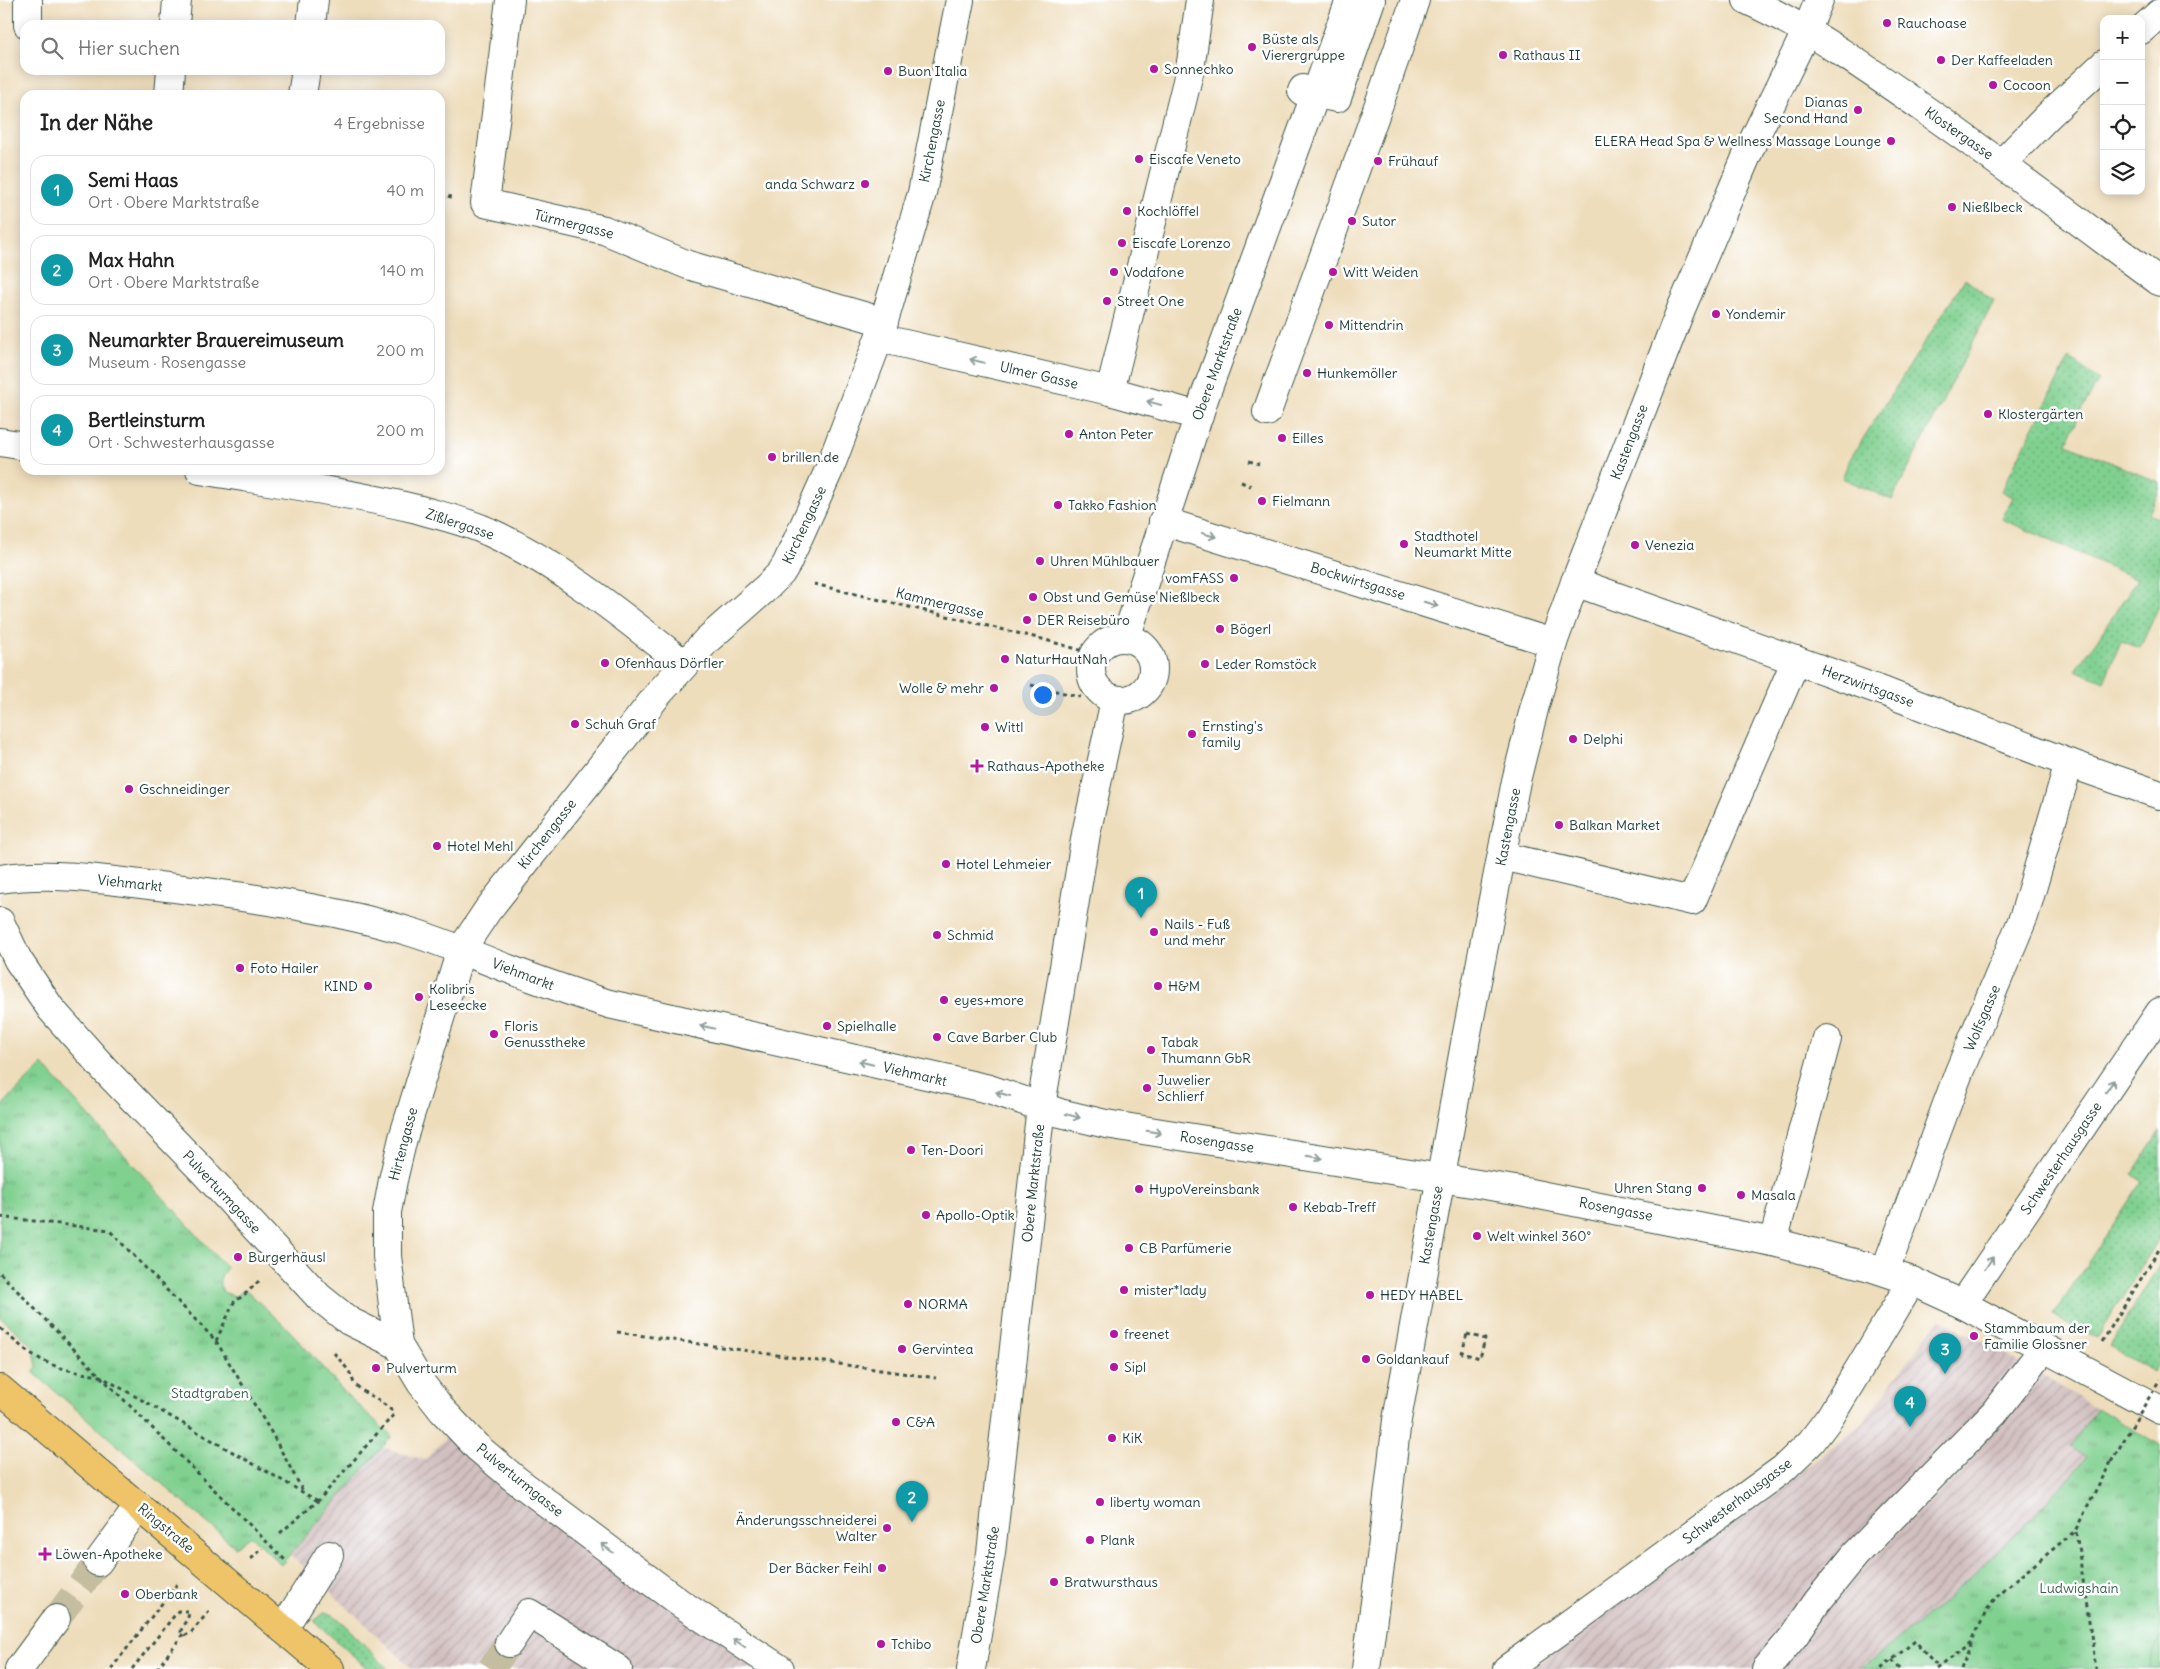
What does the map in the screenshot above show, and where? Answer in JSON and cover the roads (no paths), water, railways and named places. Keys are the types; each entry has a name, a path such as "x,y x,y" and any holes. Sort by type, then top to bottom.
{"main road":[{"name":"Ringstraße","path":"0,1389 330,1669"}],"street":[{"path":"28,0 28,20"},
{"path":"175,20 177,0"},
{"path":"312,20 314,0"},
{"name":"Türmergasse","path":"510,0 485,203 604,230 688,266 882,330"},
{"name":"Kirchengasse","path":"461,950 487,911 684,664 780,573 799,538 829,470 882,330 922,193 960,0"},
{"path":"1110,391 1190,69 1200,0"},
{"path":"1333,0 1302,91 1337,98 1371,0"},
{"name":"Obere Marktstraße","path":"1126,638 1199,416 1350,0"},
{"path":"1267,412 1386,86 1415,0"},
{"name":"Klostergasse","path":"1747,0 1807,30 1888,83 2160,282"},
{"name":"Kastengasse","path":"1366,1669 1397,1420 1440,1178 1516,781 1553,643 1681,309 1754,139 1807,30 1819,0"},
{"path":"2145,26 2160,13"},
{"path":"2001,164 2042,122 2100,68"},
{"path":"169,90 171,75"},
{"path":"303,90 305,75"},
{"name":"Ulmer Gasse","path":"882,330 1199,416"},
{"path":"0,442 20,445"},
{"name":"Zißlergasse","path":"230,475 367,498 455,519 488,531 524,549 556,569 684,664"},
{"name":"Bockwirtsgasse","path":"1163,521 1553,643"},
{"name":"Herzwirtsgasse","path":"1575,582 1939,712 2069,763 2160,795"},
{"path":"1126,638 1144,647 1153,665 1153,674 1150,684 1144,692 1135,698 1116,700 1099,691 1090,673 1091,664 1094,654 1100,646 1107,641 1126,638"},
{"path":"1502,856 1692,901 1796,660"},
{"name":"Obere Marktstraße","path":"971,1669 991,1552 1041,1106 1086,834 1116,700"},
{"name":"Wolfsgasse","path":"1885,1271 1959,1072 2024,916 2069,763"},
{"name":"Viehmarkt","path":"0,879 48,875 215,893 291,905 378,924 461,950 609,1004 989,1089 1041,1106"},
{"name":"Pulverturmgasse","path":"0,922 34,986 51,1009 106,1071 203,1171 320,1297 349,1321 398,1345 409,1365 443,1411 478,1447 515,1479 680,1603 780,1669"},
{"name":"Hirtengasse","path":"398,1345 387,1256 387,1212 404,1138 461,950"},
{"name":"Schwesterhausgasse","path":"1962,1304 2160,1012"},
{"path":"1773,1242 1827,1039"},
{"name":"Rosengasse","path":"1041,1106 1106,1124 1525,1192 1773,1242 1885,1271 1962,1304 2160,1410"},
{"name":"Schwesterhausgasse","path":"1507,1669 1783,1469 1802,1452 1830,1417 1912,1281"},
{"path":"1766,1669 1794,1636 1817,1602 1855,1555 1994,1413 2044,1348"},
{"path":"98,1562 139,1506"},
{"path":"283,1629 329,1555"},
{"path":"509,1643 529,1613 618,1669"},
{"path":"19,1669 56,1619"}],"tunnel":[{"path":"56,1619 98,1562"},
{"path":"491,1669 509,1643"}],"place":[{"name":"Rauchoase","path":"1887,23"},
{"name":"Büste als Vierergruppe","path":"1252,47"},
{"name":"Rathaus II","path":"1503,55"},
{"name":"Der Kaffeeladen","path":"1941,60"},
{"name":"Sonnechko","path":"1154,69"},
{"name":"Buon Italia","path":"888,71"},
{"name":"Cocoon","path":"1993,85"},
{"name":"Dianas Second Hand","path":"1858,110"},
{"name":"ELERA Head Spa & Wellness Massage Lounge","path":"1891,141"},
{"name":"Eiscafe Veneto","path":"1139,159"},
{"name":"Frühauf","path":"1378,161"},
{"name":"anda Schwarz","path":"865,184"},
{"name":"Nießlbeck","path":"1952,207"},
{"name":"Kochlöffel","path":"1127,211"},
{"name":"Sutor","path":"1352,221"},
{"name":"Eiscafe Lorenzo","path":"1122,243"},
{"name":"Vodafone","path":"1114,272"},
{"name":"Witt Weiden","path":"1333,272"},
{"name":"Street One","path":"1107,301"},
{"name":"Yondemir","path":"1716,314"},
{"name":"Mittendrin","path":"1329,325"},
{"name":"Hunkemöller","path":"1307,373"},
{"name":"Klostergärten","path":"1988,414"},
{"name":"Anton Peter","path":"1069,434"},
{"name":"Eilles","path":"1282,438"},
{"name":"brillen.de","path":"772,457"},
{"name":"Fielmann","path":"1262,501"},
{"name":"Takko Fashion","path":"1058,505"},
{"name":"Stadthotel Neumarkt Mitte","path":"1404,544"},
{"name":"Venezia","path":"1635,545"},
{"name":"Uhren Mühlbauer","path":"1040,561"},
{"name":"vomFASS","path":"1234,578"},
{"name":"Obst und Gemüse Nießlbeck","path":"1033,597"},
{"name":"DER Reisebüro","path":"1027,620"},
{"name":"Bögerl","path":"1220,629"},
{"name":"NaturHautNah","path":"1005,659"},
{"name":"Ofenhaus Dörfler","path":"605,663"},
{"name":"Leder Romstöck","path":"1205,664"},
{"name":"Wolle & mehr","path":"994,688"},
{"name":"Schuh Graf","path":"575,724"},
{"name":"Wittl","path":"985,727"},
{"name":"Ernsting's family","path":"1192,734"},
{"name":"Delphi","path":"1573,739"},
{"name":"Rathaus-Apotheke","path":"977,766"},
{"name":"Gschneidinger","path":"129,789"},
{"name":"Balkan Market","path":"1559,825"},
{"name":"Hotel Mehl","path":"437,846"},
{"name":"Hotel Lehmeier","path":"946,864"},
{"name":"Semi Haas","path":"1141,918"},
{"name":"Nails - Fuß und mehr","path":"1154,932"},
{"name":"Schmid","path":"937,935"},
{"name":"Foto Hailer","path":"240,968"},
{"name":"KIND","path":"368,986"},
{"name":"H&M","path":"1158,986"},
{"name":"Kolibris Leseecke","path":"419,997"},
{"name":"eyes+more","path":"944,1000"},
{"name":"Spielhalle","path":"827,1026"},
{"name":"Floris Genusstheke","path":"494,1034"},
{"name":"Cave Barber Club","path":"937,1037"},
{"name":"Tabak Thumann GbR","path":"1151,1050"},
{"name":"Juwelier Schlierf","path":"1147,1088"},
{"name":"Ten-Doori","path":"911,1150"},
{"name":"Uhren Stang","path":"1702,1188"},
{"name":"HypoVereinsbank","path":"1139,1189"},
{"name":"Masala","path":"1741,1195"},
{"name":"Kebab-Treff","path":"1293,1207"},
{"name":"Apollo-Optik","path":"926,1215"},
{"name":"Welt winkel 360°","path":"1477,1236"},
{"name":"CB Parfümerie","path":"1129,1248"},
{"name":"Burgerhäusl","path":"238,1257"},
{"name":"mister*lady","path":"1124,1290"},
{"name":"HEDY HABEL","path":"1370,1295"},
{"name":"NORMA","path":"908,1304"},
{"name":"freenet","path":"1114,1334"},
{"name":"Stammbaum der Familie Glossner","path":"1974,1336"},
{"name":"Gervintea","path":"902,1349"},
{"name":"Goldankauf","path":"1366,1359"},
{"name":"Sipl","path":"1114,1367"},
{"name":"Pulverturm","path":"376,1368"},
{"name":"Neumarkter Brauereimuseum","path":"1945,1374"},
{"name":"C&A","path":"896,1422"},
{"name":"Bertleinsturm","path":"1910,1427"},
{"name":"KiK","path":"1112,1438"},
{"name":"liberty woman","path":"1100,1502"},
{"name":"Max Hahn","path":"912,1522"},
{"name":"Änderungsschneiderei Walter","path":"887,1528"},
{"name":"Plank","path":"1090,1540"},
{"name":"Löwen-Apotheke","path":"45,1554"},
{"name":"Der Bäcker Feihl","path":"882,1568"},
{"name":"Bratwursthaus","path":"1054,1582"},
{"name":"Oberbank","path":"125,1594"},
{"name":"Tchibo","path":"881,1644"}],"park label":[{"name":"Stadtgraben","path":"210,1393"},
{"name":"Ludwigshain","path":"2079,1588"}]}
